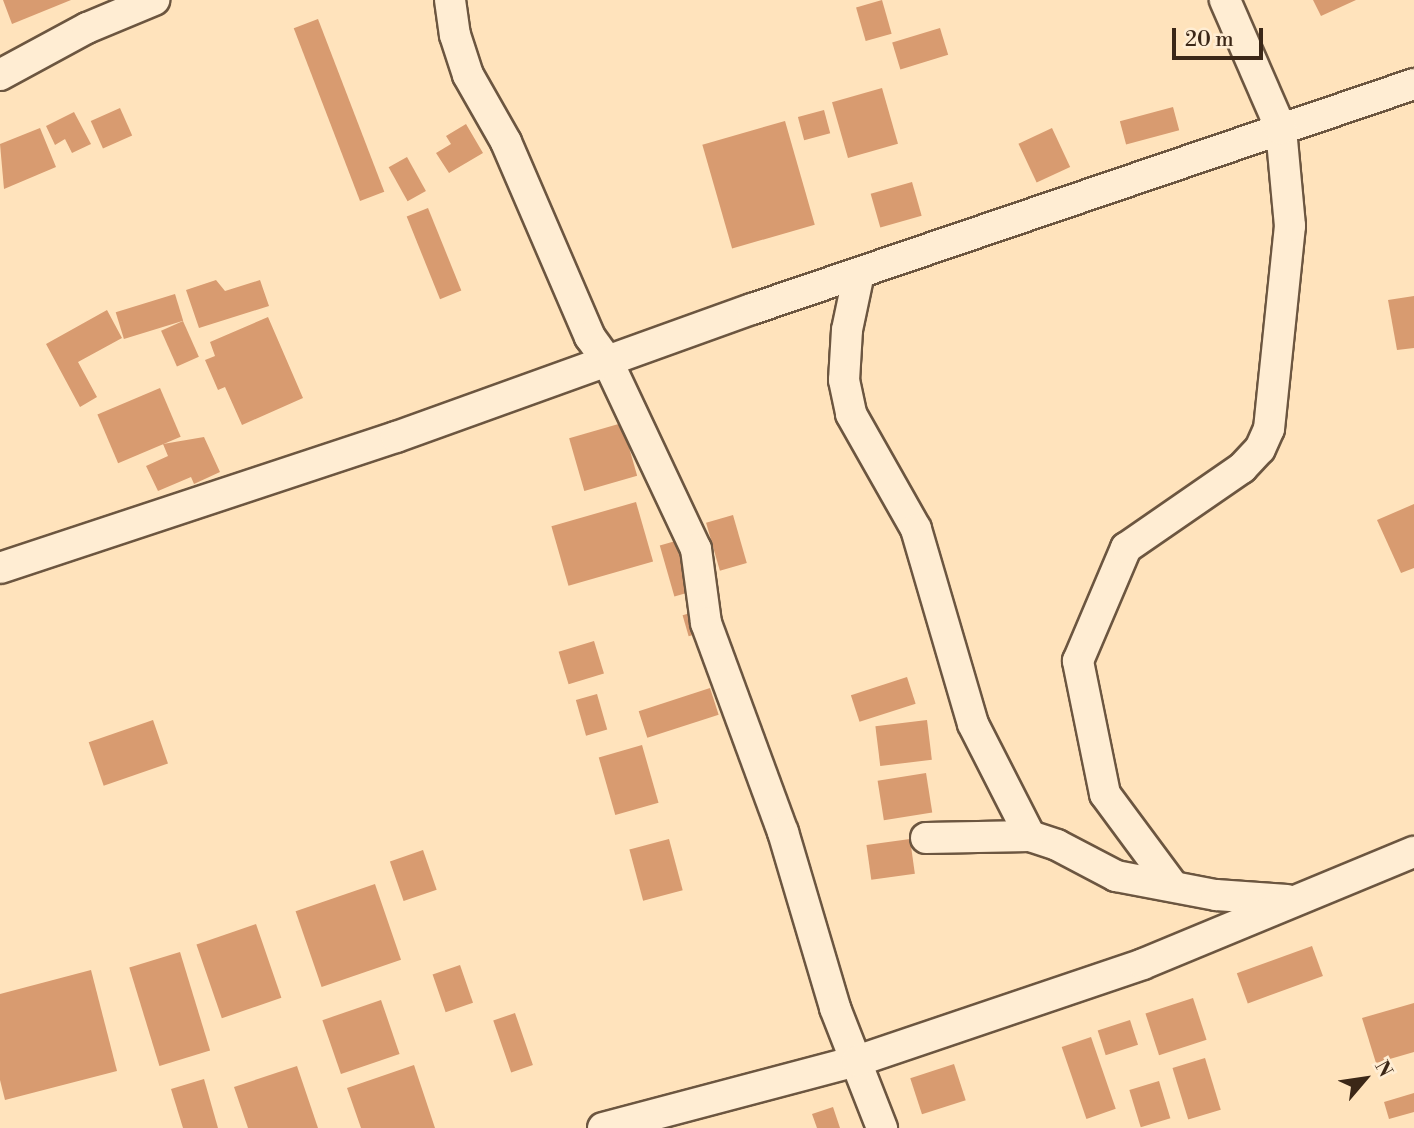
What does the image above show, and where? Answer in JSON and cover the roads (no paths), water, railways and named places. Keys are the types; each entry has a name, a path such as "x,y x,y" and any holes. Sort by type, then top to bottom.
{"street":[{"path":"0,75 76,33 154,0"},
{"path":"450,0 468,75 506,142 590,338 607,360 695,549 706,623 783,832 835,1008 882,1128"},
{"path":"1173,886 1105,794 1079,677 1079,653 1126,548 1212,492 1265,441 1276,392 1290,226 1281,130 1225,0"},
{"path":"0,568 396,437 607,360 1414,84"},
{"path":"859,273 845,367 851,414 916,529 973,724 1030,836"},
{"path":"926,838 1030,836 1057,845 1103,872 1216,895 1297,900"},
{"path":"603,1128 857,1061 1143,964 1414,852"}]}
